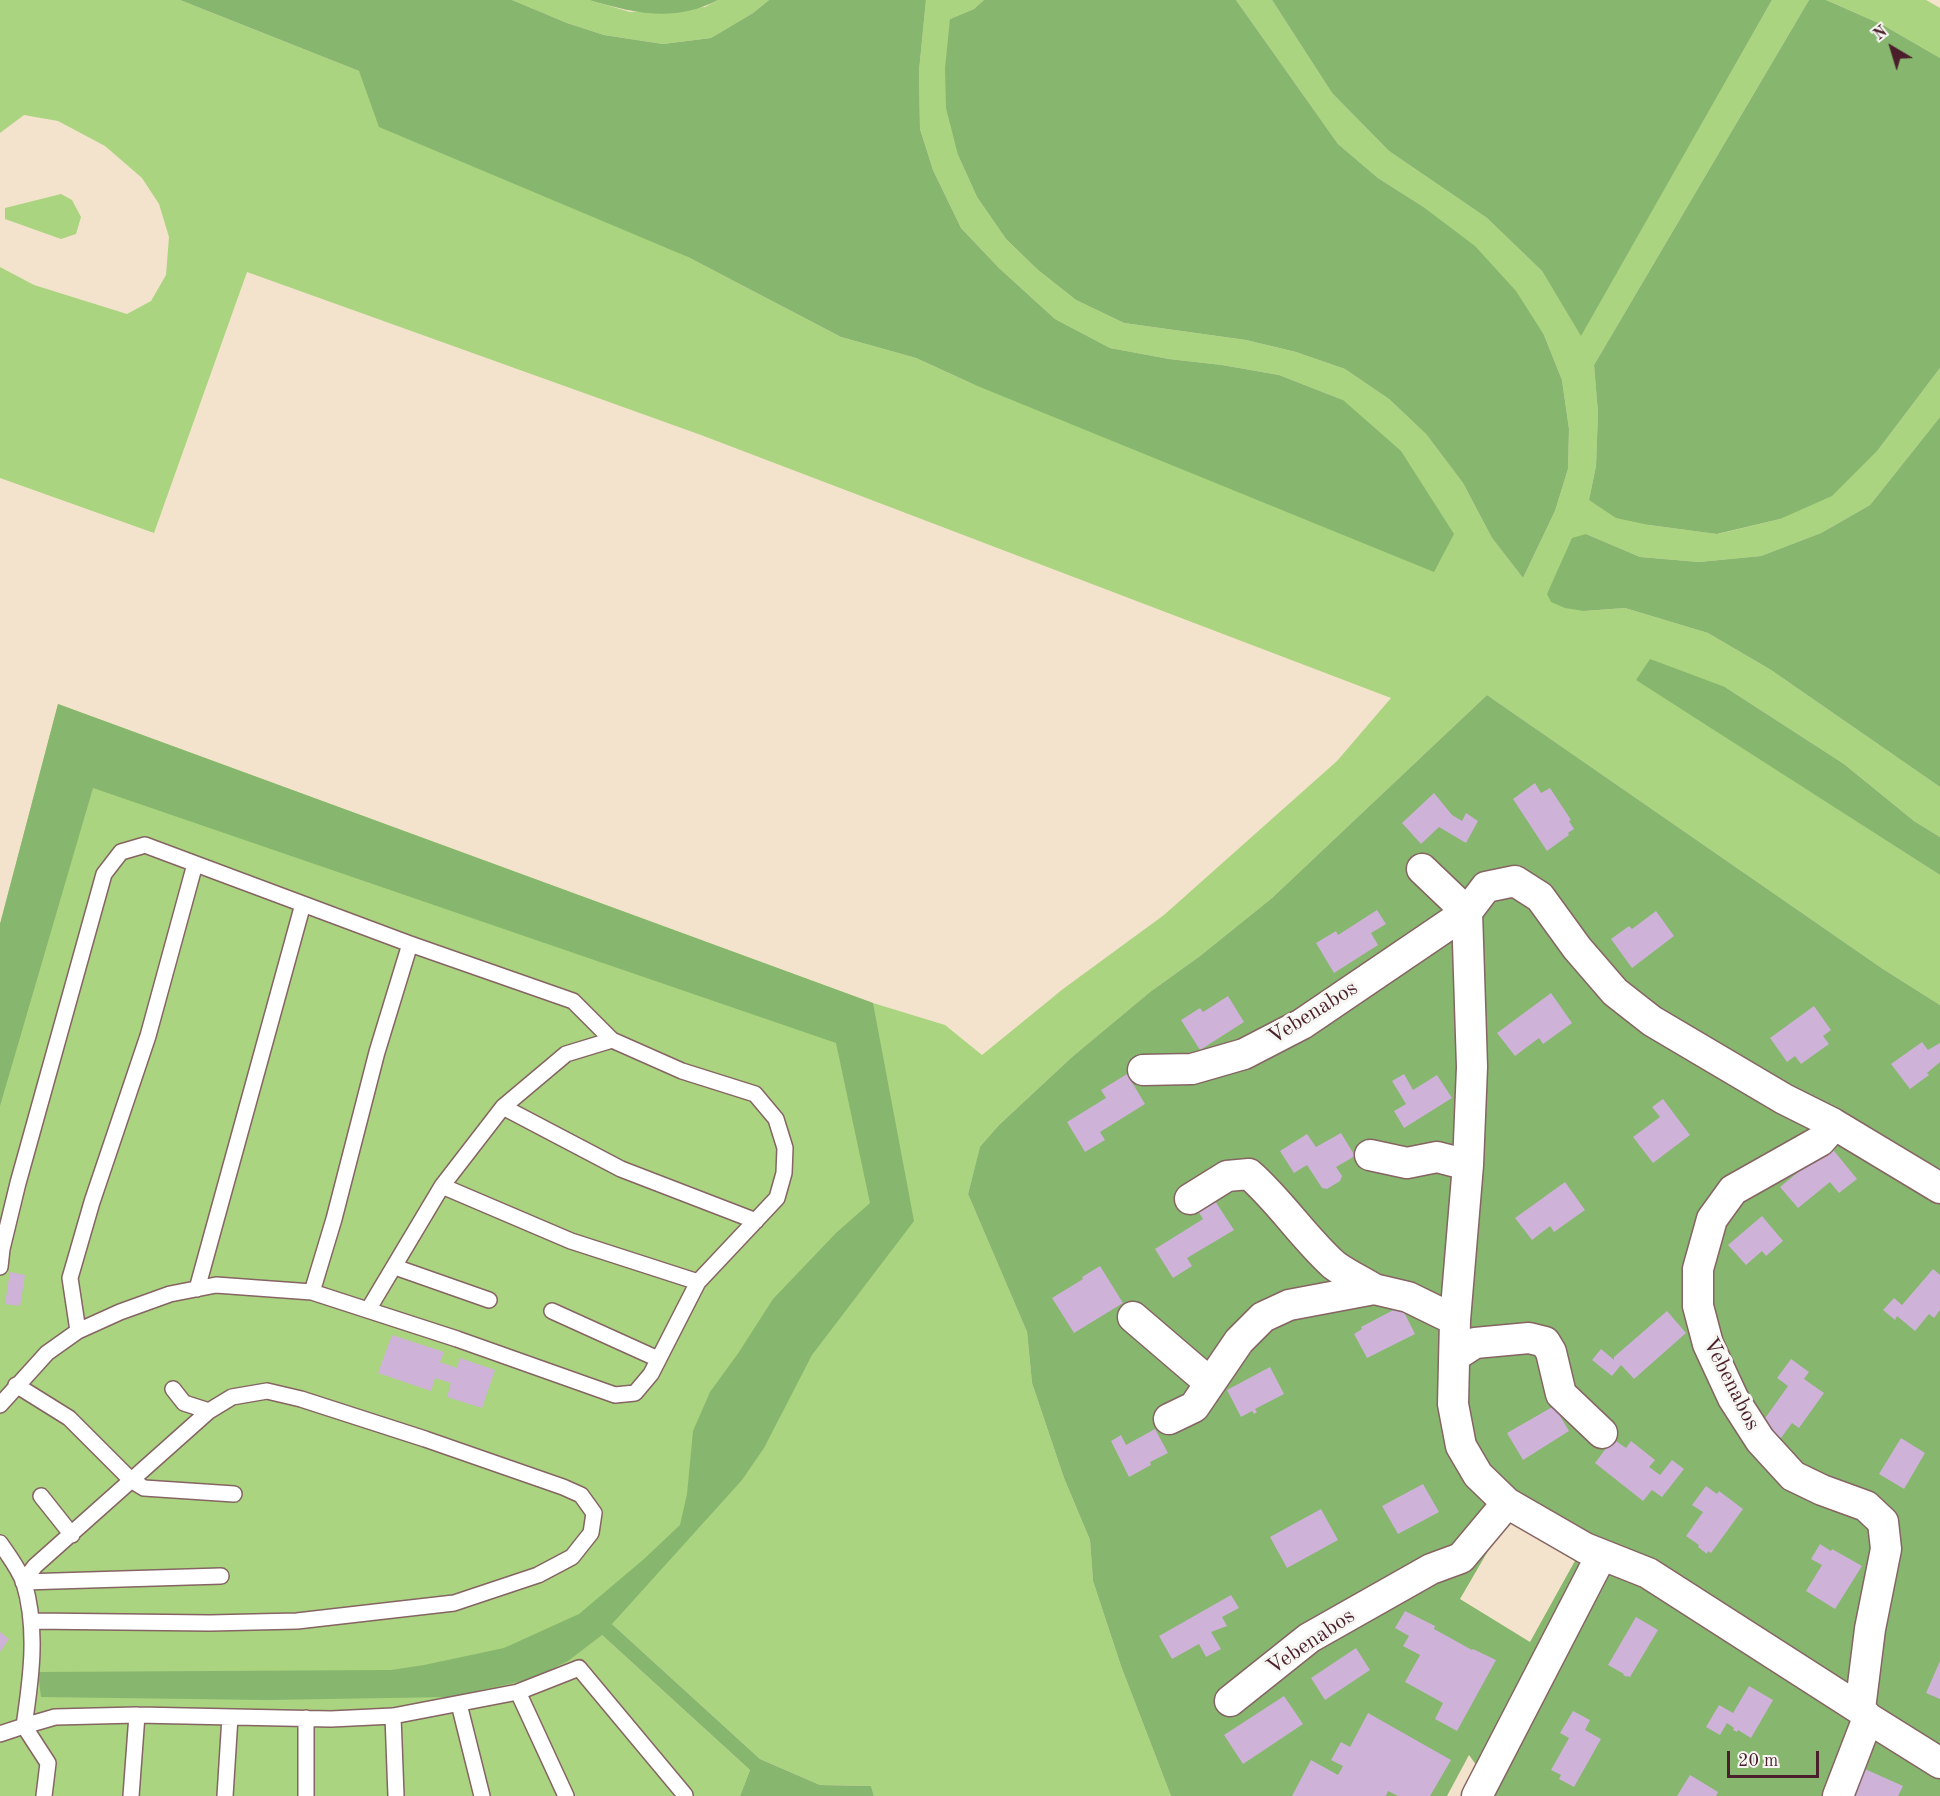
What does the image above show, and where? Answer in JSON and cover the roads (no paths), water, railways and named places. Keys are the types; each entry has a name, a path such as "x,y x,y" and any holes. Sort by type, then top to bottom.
{"street":[{"path":"1422,869 1467,912 1472,1067 1468,1165 1455,1320 1453,1404 1461,1446 1478,1475 1507,1503 1601,1556 1648,1573 1940,1763"},
{"name":"Vebenabos","path":"1143,1070 1192,1069 1244,1054 1302,1024 1467,912 1486,887 1515,881 1540,897 1576,948 1615,992 1652,1021 1784,1099 1832,1123 1940,1188"},
{"name":"Vebenabos","path":"1832,1123 1820,1141 1732,1190 1712,1219 1698,1269 1698,1306 1707,1344 1733,1398 1760,1440 1793,1476 1822,1490 1866,1506 1883,1522 1886,1549 1870,1629 1864,1714 1838,1796"},
{"path":"1370,1155 1407,1163 1437,1157 1468,1165"},
{"path":"1190,1199 1227,1176 1249,1174 1336,1266 1374,1289 1408,1297 1455,1320"},
{"path":"1169,1419 1194,1407 1239,1341 1263,1317 1288,1305 1374,1289"},
{"path":"1133,1317 1210,1383"},
{"path":"1455,1356 1474,1343 1529,1338 1545,1342 1551,1352 1560,1394 1602,1433"},
{"name":"Vebenabos","path":"1230,1701 1310,1638 1431,1569 1461,1558 1507,1503"},
{"path":"1477,1796 1601,1556"}],"lane":[{"path":"0,1267 18,1183 104,874 121,852 146,845 410,944 573,1001 612,1040 682,1071 755,1094 776,1119 785,1148 784,1173 777,1198 698,1282 651,1374 635,1393 615,1395 312,1292 216,1285 170,1294 120,1312 78,1331 47,1353 0,1405"},
{"path":"78,1331 69,1278 148,1036 195,864"},
{"path":"197,1288 303,904"},
{"path":"312,1292 334,1219 377,1052 410,944"},
{"path":"368,1310 442,1186 503,1107 566,1053 612,1040"},
{"path":"503,1107 621,1169 756,1221"},
{"path":"442,1186 572,1242 698,1282"},
{"path":"395,1267 489,1300"},
{"path":"552,1311 658,1359"},
{"path":"16,1385 69,1418 131,1480 144,1488 234,1494"},
{"path":"173,1389 184,1403 209,1411"},
{"path":"23,1582 35,1566 209,1411 232,1396 267,1391 302,1399 425,1439 562,1487 581,1495 594,1513 591,1533 572,1557 538,1575 454,1603 297,1621 32,1622"},
{"path":"41,1497 72,1535"},
{"path":"0,1543 23,1582 32,1622 30,1685 24,1726 48,1763 44,1796"},
{"path":"23,1582 221,1576"},
{"path":"0,1734 55,1717 393,1716 518,1692 579,1668 685,1795"},
{"path":"518,1692 566,1796"},
{"path":"459,1704 483,1796"},
{"path":"132,1796 138,1715"},
{"path":"393,1716 396,1796"},
{"path":"225,1796 230,1717"},
{"path":"306,1718 306,1796"}]}
